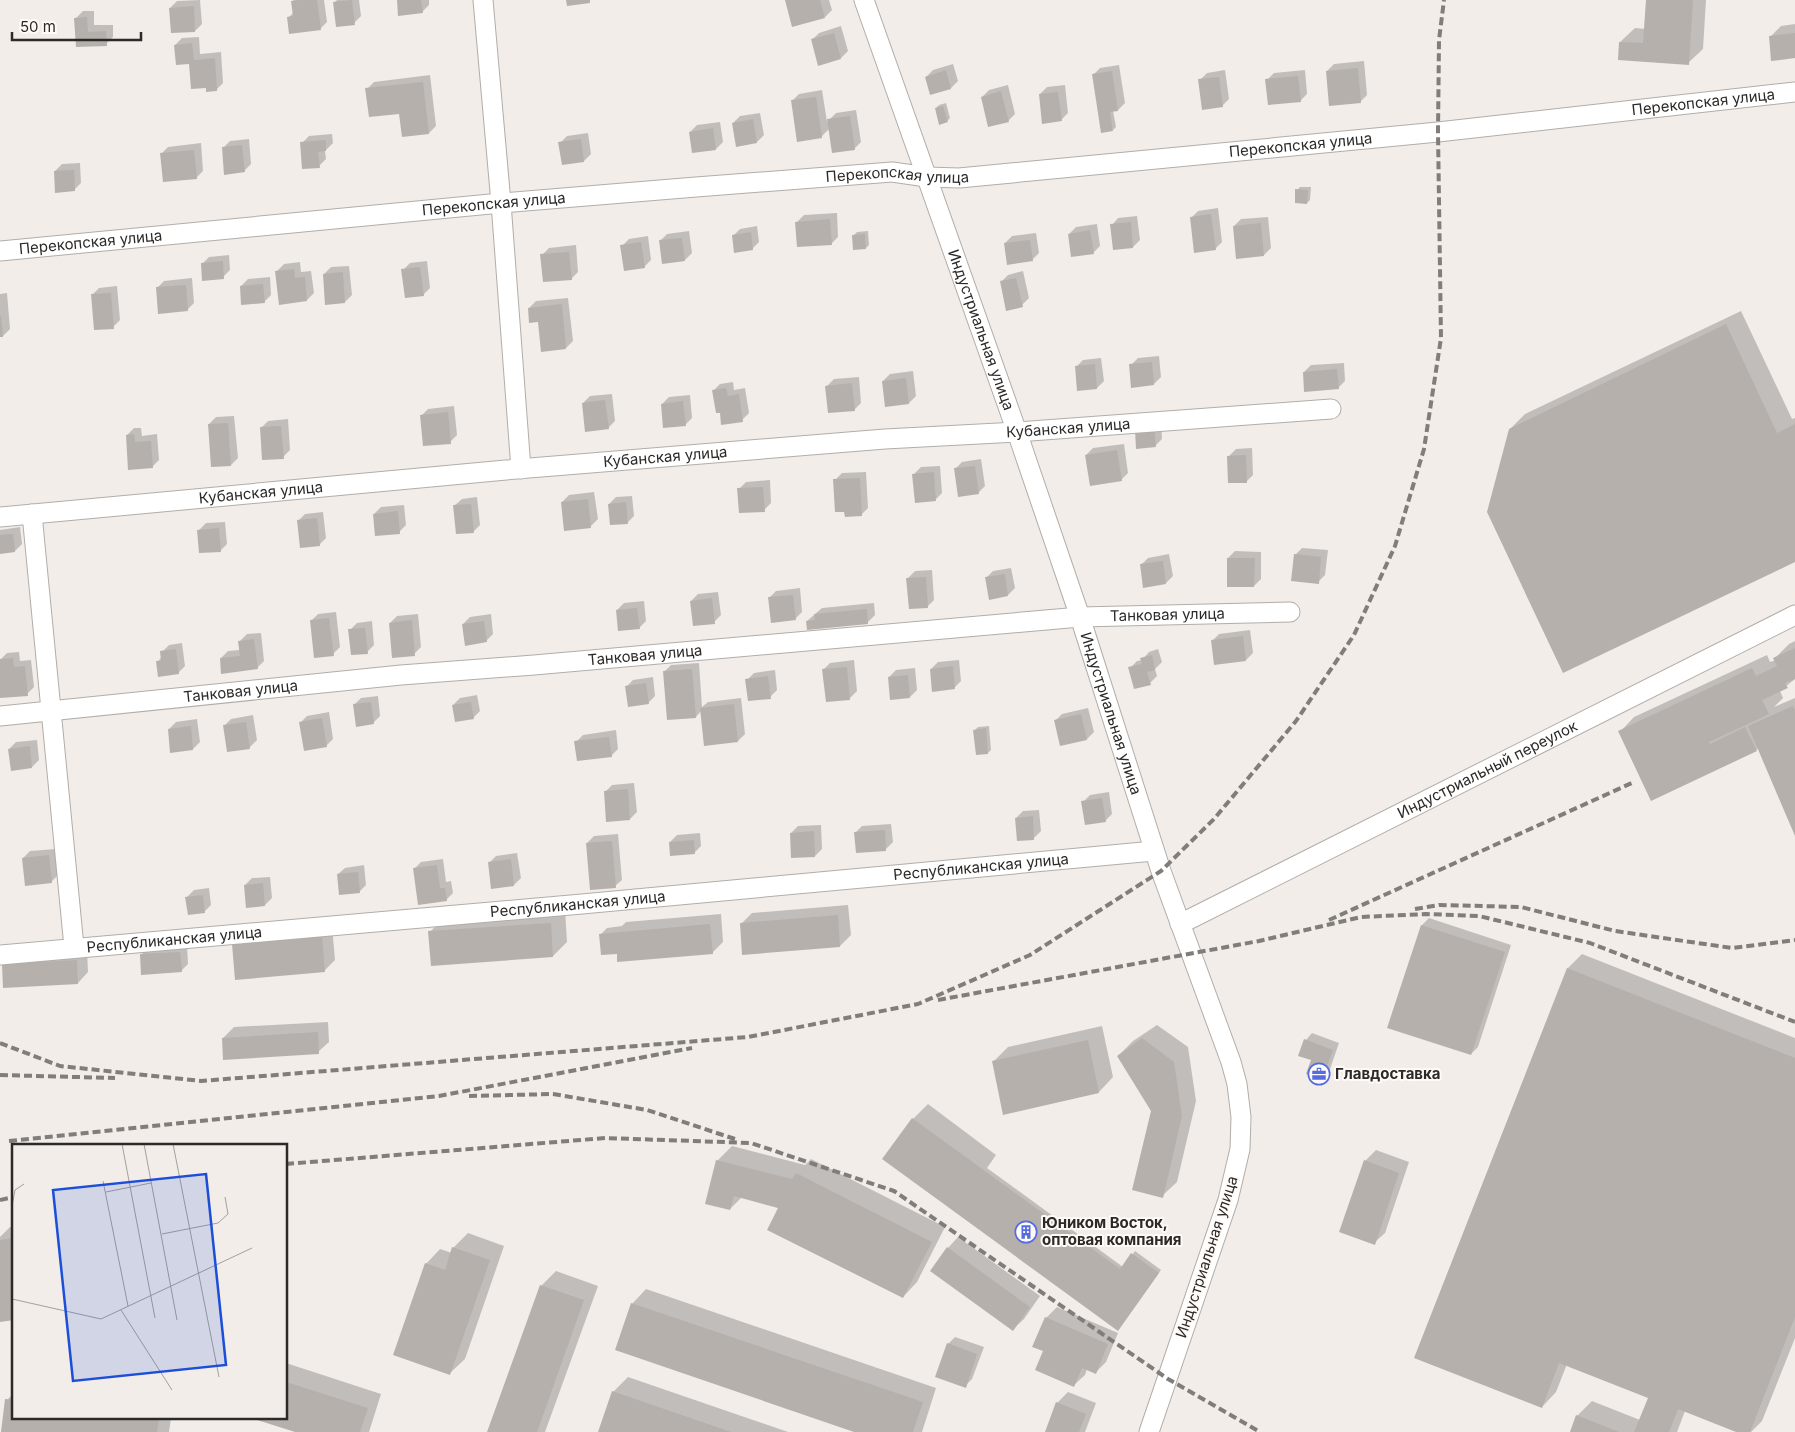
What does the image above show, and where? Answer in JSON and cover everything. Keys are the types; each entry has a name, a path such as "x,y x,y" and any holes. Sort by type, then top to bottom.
{"street":[{"path":"483,0 501,203 521,469"},
{"name":"Индустриальная улица","path":"864,0 1017,432 1080,617 1154,851 1231,1062 1237,1084 1241,1117 1240,1150 1228,1200 1149,1432"},
{"name":"Перекопская улица","path":"0,251 501,203 892,172 927,177 959,178 1438,132 1795,92"},
{"name":"Кубанская улица","path":"0,517 521,469 885,439 1017,432 1331,409"},
{"path":"32,514 74,947"},
{"name":"Танковая улица","path":"0,716 401,675 1080,617 1290,612"},
{"name":"Индустриальный переулок","path":"1180,924 1795,615"},
{"name":"Республиканская улица","path":"0,954 562,906 1154,851"}],"building":[{"path":"317,0 321,30 289,34 287,17 293,16 291,1"},
{"path":"352,0 355,25 336,27 333,2"},
{"path":"397,0 421,0 423,13 398,16"},
{"path":"566,0 590,0 590,3 567,6"},
{"path":"785,0 820,0 825,18 792,27"},
{"path":"1646,0 1693,0 1689,65 1618,60 1619,42 1643,43"},
{"path":"194,6 195,32 171,33 169,8"},
{"path":"87,17 88,32 106,31 107,46 76,47 74,18"},
{"path":"834,33 841,59 818,66 811,39"},
{"path":"1795,33 1795,58 1771,61 1769,36"},
{"path":"192,43 194,60 215,58 217,91 206,92 206,88 191,89 189,64 176,65 174,45"},
{"path":"1358,68 1361,103 1329,106 1326,71"},
{"path":"946,70 951,89 930,95 925,77"},
{"path":"1112,71 1118,111 1110,112 1113,131 1101,133 1092,74"},
{"path":"1298,76 1301,102 1268,105 1265,79"},
{"path":"1219,77 1223,107 1202,110 1198,79"},
{"path":"423,82 429,134 402,137 399,114 369,117 365,88"},
{"path":"1001,91 1009,122 988,127 981,97"},
{"path":"1058,92 1062,121 1042,124 1039,94"},
{"path":"816,97 822,138 797,142 791,100"},
{"path":"943,106 948,122 939,125 935,108"},
{"path":"850,116 855,150 832,153 827,119"},
{"path":"753,119 757,143 736,147 732,123"},
{"path":"713,128 716,150 692,153 689,132"},
{"path":"581,139 584,162 562,165 558,142"},
{"path":"326,140 326,151 318,152 320,168 302,169 300,142"},
{"path":"242,145 245,172 224,175 222,147"},
{"path":"194,150 197,179 163,182 160,153"},
{"path":"74,170 75,191 55,193 54,171"},
{"path":"1295,189 1308,190 1307,204 1295,203"},
{"path":"1211,214 1216,250 1194,253 1190,217"},
{"path":"830,219 832,245 797,247 795,222"},
{"path":"1131,222 1133,248 1113,250 1110,224"},
{"path":"1261,223 1264,256 1236,259 1233,226"},
{"path":"1090,230 1094,254 1071,257 1068,234"},
{"path":"751,232 753,250 734,253 732,235"},
{"path":"865,234 866,249 853,250 852,235"},
{"path":"682,238 685,261 662,264 659,240"},
{"path":"1030,240 1033,261 1007,265 1004,243"},
{"path":"641,242 645,268 624,271 620,245"},
{"path":"569,252 572,280 543,282 540,254"},
{"path":"223,261 224,279 202,281 201,263"},
{"path":"420,267 424,296 405,298 401,269"},
{"path":"294,269 295,278 305,277 307,301 279,305 275,271"},
{"path":"343,272 345,303 325,305 323,274"},
{"path":"1016,278 1023,307 1006,311 1000,281"},
{"path":"263,284 265,303 241,305 240,286"},
{"path":"186,285 188,311 158,314 156,287"},
{"path":"111,293 114,329 94,330 91,294"},
{"path":"562,304 566,349 541,352 538,322 529,323 528,308"},
{"path":"1,316 3,337 0,337"},
{"path":"1726,324 1777,433 1795,424 1795,562 1563,673 1487,512 1509,429"},
{"path":"1152,362 1154,385 1131,388 1129,364"},
{"path":"1095,364 1097,389 1077,391 1075,366"},
{"path":"1337,369 1339,389 1304,392 1303,372"},
{"path":"906,378 909,404 885,407 882,381"},
{"path":"852,383 855,411 828,413 825,386"},
{"path":"726,388 728,396 739,394 743,422 721,425 720,413 716,413 712,390"},
{"path":"605,400 609,429 585,432 582,403"},
{"path":"683,401 686,426 663,428 661,404"},
{"path":"448,412 451,444 423,446 420,415"},
{"path":"228,423 231,466 211,467 208,424"},
{"path":"281,426 284,459 262,460 260,427"},
{"path":"1154,428 1156,447 1136,449 1135,429"},
{"path":"134,434 135,442 151,441 153,468 128,470 126,435"},
{"path":"1117,450 1122,481 1090,486 1085,455"},
{"path":"1246,455 1247,483 1228,483 1227,456"},
{"path":"975,466 979,494 958,497 954,468"},
{"path":"934,472 936,501 915,503 912,474"},
{"path":"860,478 862,516 845,517 844,512 835,512 833,479"},
{"path":"763,487 765,512 739,513 737,488"},
{"path":"588,499 591,528 564,531 561,502"},
{"path":"626,502 628,524 610,525 608,504"},
{"path":"471,504 474,533 456,534 453,505"},
{"path":"398,511 400,534 375,536 373,514"},
{"path":"317,518 320,546 300,548 297,520"},
{"path":"219,528 221,552 199,553 197,530"},
{"path":"13,534 15,552 0,554 0,535"},
{"path":"1294,554 1321,557 1319,584 1291,581"},
{"path":"1227,558 1255,558 1254,587 1227,587"},
{"path":"1163,561 1166,584 1143,588 1140,564"},
{"path":"1005,574 1008,596 989,600 985,577"},
{"path":"926,577 928,608 909,609 906,578"},
{"path":"793,595 796,620 771,623 768,597"},
{"path":"712,598 715,624 693,626 690,601"},
{"path":"637,608 640,629 618,631 616,610"},
{"path":"867,609 868,624 807,630 806,621 815,620 814,614"},
{"path":"329,618 334,656 314,658 310,620"},
{"path":"412,620 415,656 392,658 389,623"},
{"path":"484,621 487,642 465,646 462,624"},
{"path":"365,628 368,654 351,655 348,629"},
{"path":"1243,636 1246,661 1214,665 1211,640"},
{"path":"254,639 258,669 221,674 220,658 240,656 238,641"},
{"path":"1795,648 1795,679 1785,683 1788,688 1762,700 1769,714 1709,742 1710,744 1745,727 1757,751 1651,801 1618,731 1752,668 1756,676 1777,666 1773,658"},
{"path":"176,649 179,674 158,677 156,661 161,661 160,651"},
{"path":"1152,655 1155,670 1147,672 1151,685 1134,689 1128,667 1142,664 1140,658"},
{"path":"13,658 14,667 25,666 28,696 0,698 0,659"},
{"path":"953,666 955,689 932,692 930,669"},
{"path":"847,667 850,700 826,702 822,669"},
{"path":"692,669 696,718 667,720 663,671"},
{"path":"908,675 910,698 890,700 888,677"},
{"path":"768,676 771,699 748,701 745,679"},
{"path":"646,683 649,704 628,707 625,686"},
{"path":"371,702 374,724 356,727 353,704"},
{"path":"471,702 474,719 455,722 452,705"},
{"path":"734,704 738,742 704,746 700,708"},
{"path":"1793,706 1795,710 1795,836 1748,726"},
{"path":"1081,714 1087,740 1060,746 1054,720"},
{"path":"322,718 327,747 304,751 299,722"},
{"path":"246,722 250,749 227,752 223,725"},
{"path":"191,726 193,750 170,753 168,729"},
{"path":"986,728 988,754 976,755 973,730"},
{"path":"609,737 612,757 577,761 574,741"},
{"path":"30,746 32,768 11,771 8,749"},
{"path":"628,789 630,820 606,822 604,791"},
{"path":"1102,798 1106,822 1085,825 1081,801"},
{"path":"1033,816 1034,840 1017,841 1015,818"},
{"path":"885,830 886,851 856,853 854,832"},
{"path":"814,831 815,857 791,858 790,833"},
{"path":"694,840 695,854 670,856 669,842"},
{"path":"612,841 616,888 590,890 586,843"},
{"path":"49,855 52,883 25,886 22,858"},
{"path":"511,859 514,886 491,889 488,862"},
{"path":"437,865 440,888 445,888 447,901 418,905 413,868"},
{"path":"358,872 360,893 339,895 337,874"},
{"path":"263,883 265,906 246,908 244,885"},
{"path":"203,895 205,913 188,915 185,897"},
{"path":"838,915 840,947 742,955 740,923"},
{"path":"551,923 553,957 431,966 428,931"},
{"path":"710,924 713,954 617,962 617,954 601,955 599,934"},
{"path":"1421,925 1505,952 1471,1055 1387,1028"},
{"path":"322,936 325,972 235,980 232,944"},
{"path":"180,952 182,972 141,975 140,954"},
{"path":"77,960 78,984 3,988 2,964"},
{"path":"1567,968 1795,1058 1795,1317 1750,1432 1736,1432 1678,1409 1669,1432 1634,1432 1648,1398 1559,1363 1542,1408 1414,1358"},
{"path":"318,1032 319,1054 223,1060 222,1038"},
{"path":"1142,1038 1174,1062 1182,1116 1163,1198 1132,1190 1151,1111 1117,1056"},
{"path":"1304,1039 1333,1050 1322,1080 1306,1074 1311,1060 1298,1056"},
{"path":"1088,1040 1099,1093 1003,1115 992,1061"},
{"name":"Юником Восток, оптовая компания","path":"912,1118 1120,1269 1131,1253 1159,1273 1118,1331 882,1159"},
{"path":"716,1160 792,1179 796,1173 932,1242 903,1298 767,1230 778,1208 734,1196 730,1210 705,1204"},
{"path":"1364,1160 1399,1173 1375,1245 1339,1232"},
{"path":"12,1238 12,1320 0,1322 0,1240"},
{"path":"452,1247 490,1260 450,1375 393,1355 425,1263 445,1270"},
{"path":"947,1247 1030,1307 1013,1331 930,1271"},
{"path":"540,1285 584,1300 537,1432 487,1432"},
{"path":"631,1303 923,1402 913,1432 854,1432 615,1350"},
{"path":"1045,1317 1108,1344 1096,1374 1082,1368 1074,1387 1035,1370 1043,1351 1032,1347"},
{"path":"947,1343 977,1354 966,1388 935,1377"},
{"path":"288,1383 368,1408 360,1432 295,1432 257,1420 288,1420"},
{"path":"612,1391 731,1432 598,1432"},
{"path":"5,1399 12,1400 12,1420 159,1420 157,1432 1,1432"},
{"path":"1056,1402 1086,1414 1079,1432 1045,1432"},
{"path":"1576,1415 1619,1432 1570,1432"}],"railway":[{"path":"0,1043 60,1066 201,1081 748,1037 918,1004 1030,955 1161,871 1214,819 1296,721 1354,635 1395,546 1424,449 1441,338 1438,132 1439,40 1444,0"},
{"path":"1329,920 1634,782"},
{"path":"1415,909 1439,905 1521,907 1615,931 1732,948 1795,940"},
{"path":"938,1000 1259,941 1361,917 1426,914 1479,916 1590,943 1795,1022"},
{"path":"9,1141 439,1096 692,1048"},
{"path":"0,1075 115,1078"},
{"path":"469,1096 553,1094 647,1110 735,1139"},
{"path":"288,1164 605,1138 751,1143 894,1191 1168,1379 1260,1432"},
{"path":"0,1200 12,1197"}],"place":[{"name":"Главдоставка","path":"1319,1074"},
{"name":"Юником Восток, оптовая компания","path":"1026,1232"}]}
